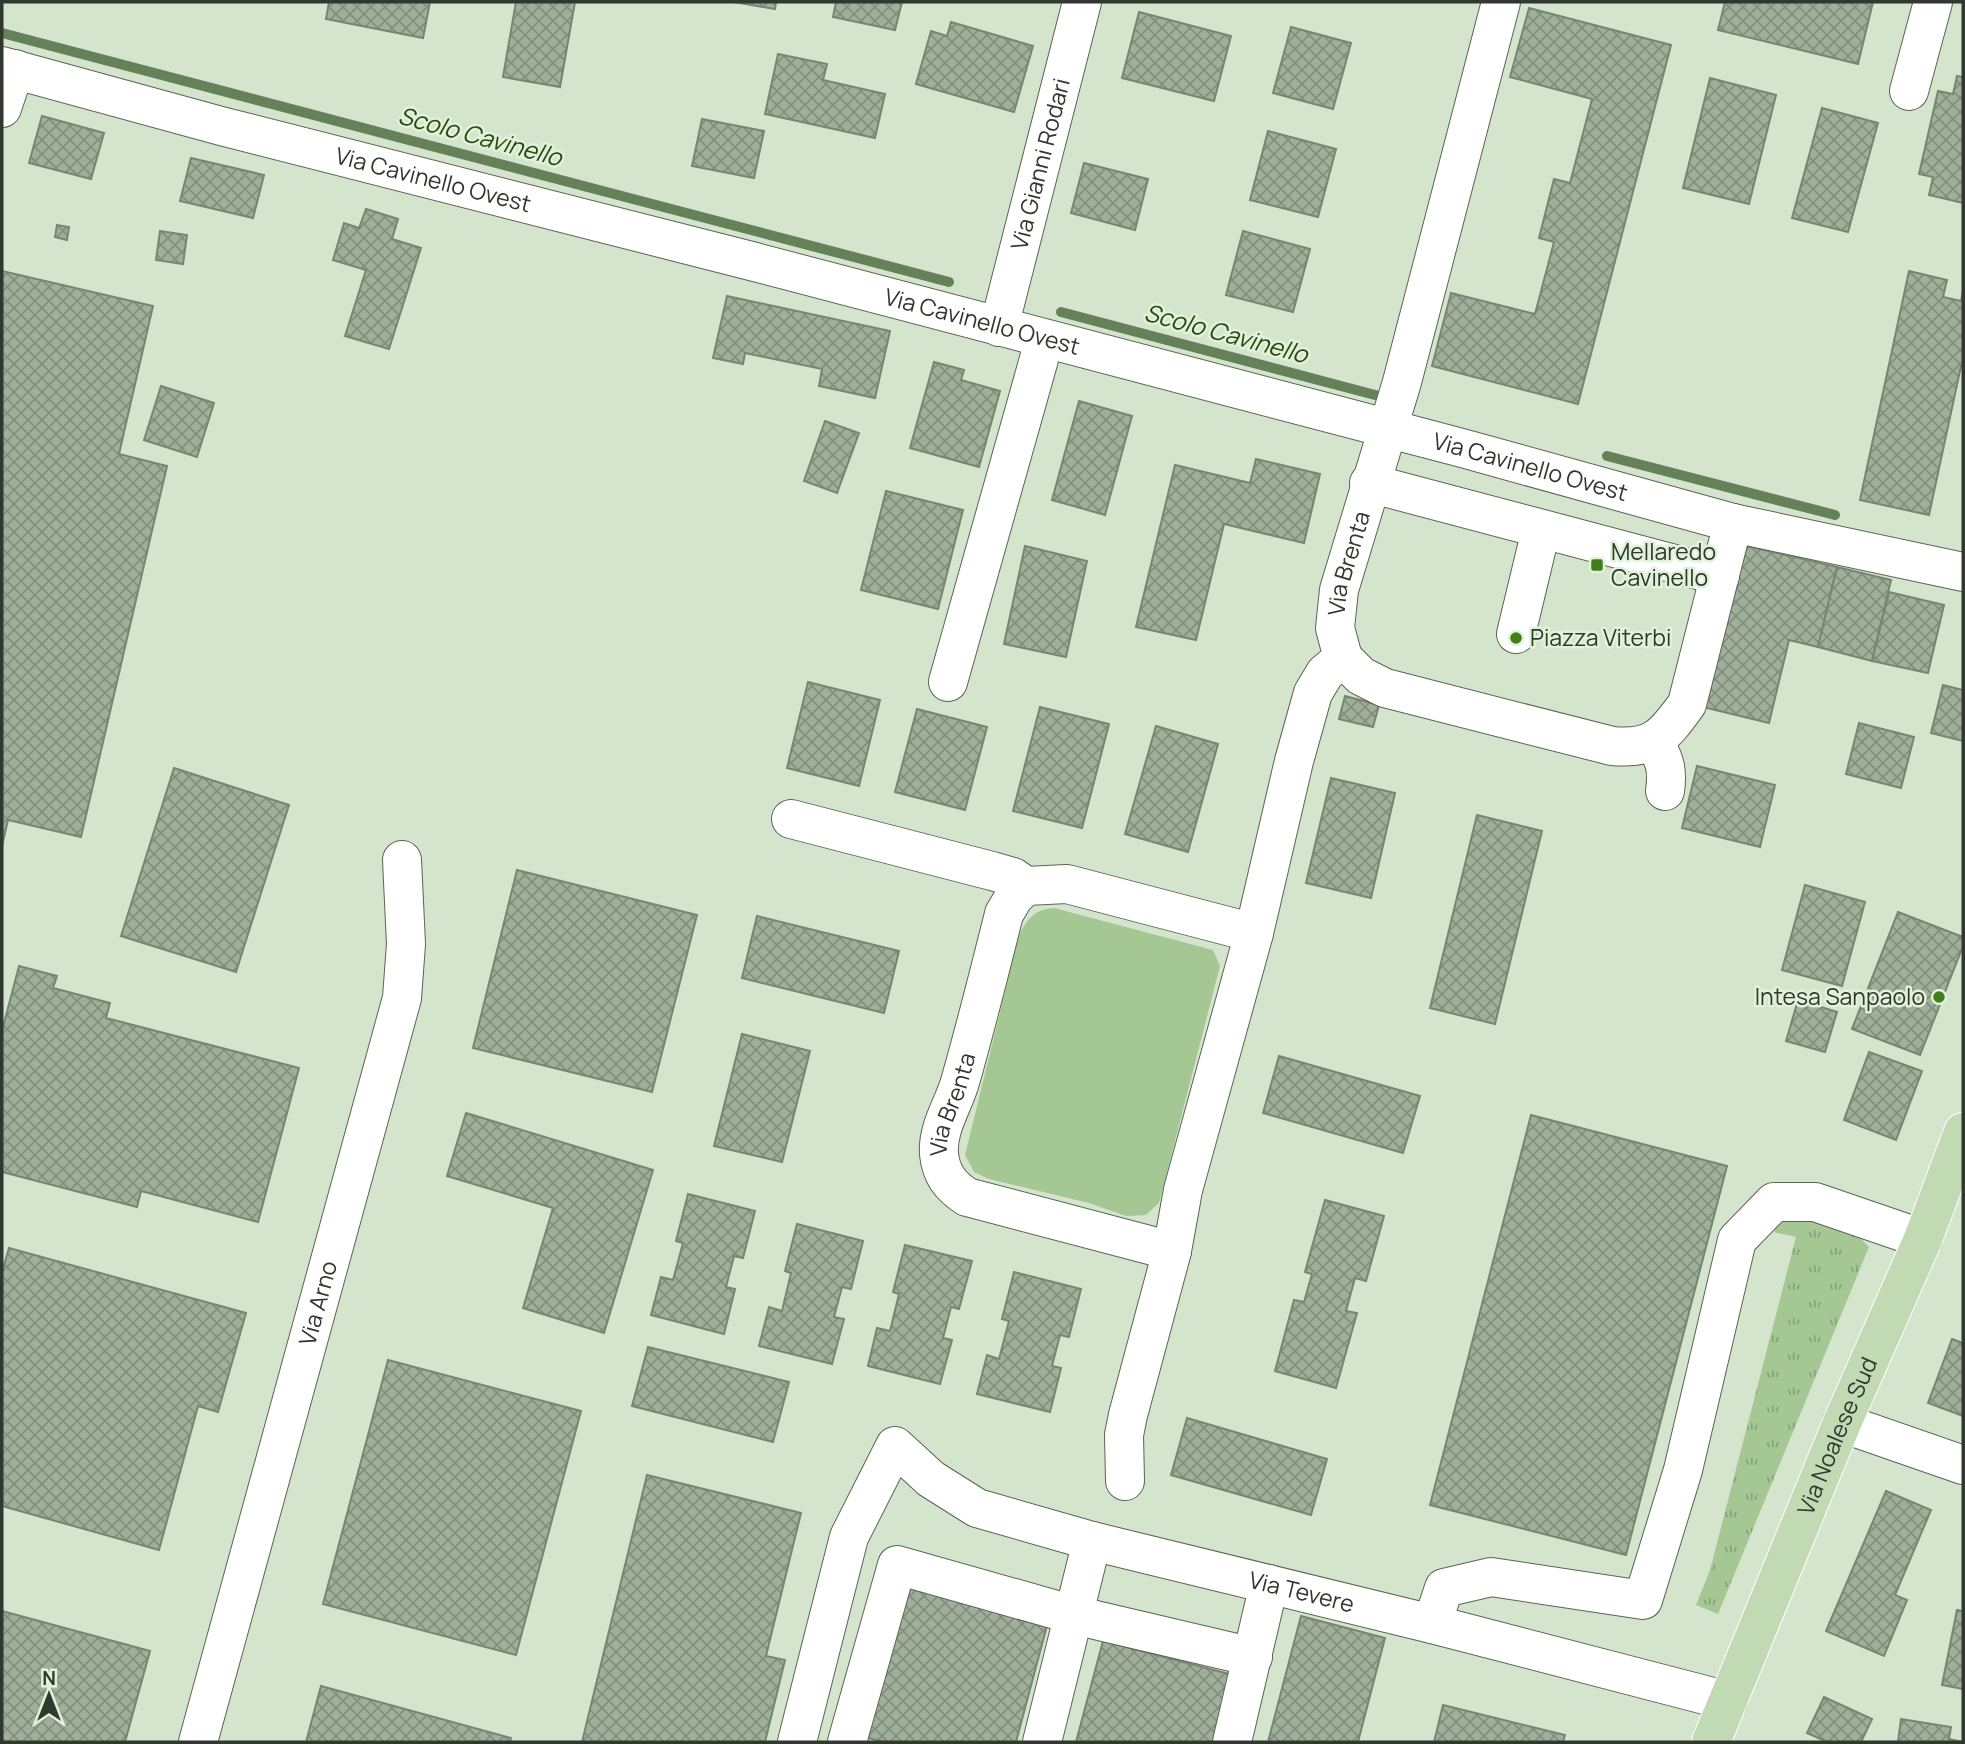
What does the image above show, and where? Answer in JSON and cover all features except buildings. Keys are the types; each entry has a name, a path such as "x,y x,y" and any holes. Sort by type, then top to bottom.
{"main road":[{"name":"Via Noalese Sud","path":"1711,1742 1842,1423 1923,1239 1963,1132"}],"street":[{"name":"Via Gianni Rodari","path":"999,327 1082,2"},
{"name":"Via Brenta","path":"1343,658 1335,628 1339,590 1387,430 1502,2"},
{"path":"1909,91 1933,2"},
{"name":"Via Cavinello Ovest","path":"8,67 220,126 999,327 1733,523 1963,572"},
{"path":"2,108 8,67"},
{"path":"948,682 1039,359 1042,339"},
{"path":"1370,483 1720,576"},
{"path":"1125,1481 1124,1435 1172,1251 1183,1190 1254,933 1294,761 1313,693 1325,673 1343,658 1361,676 1385,688 1612,746 1632,748 1654,742 1670,727 1686,704 1733,523"},
{"path":"1516,634 1541,530"},
{"path":"1654,742 1666,761 1668,772 1665,791"},
{"path":"791,819 992,870 1013,877 1026,886 1067,884 1254,933"},
{"name":"Via Arno","path":"198,1742 402,999 406,944 402,860"},
{"name":"Via Brenta","path":"1026,886 1014,897 1004,914 959,1085 942,1128 939,1152 943,1174 952,1187 967,1197 1172,1251"},
{"path":"1432,1624 1444,1588 1492,1577 1643,1600 1683,1470 1737,1240 1773,1202 1815,1202 1923,1239"},
{"path":"1842,1423 1963,1465"},
{"name":"Via Tevere","path":"797,1742 849,1537 895,1446 931,1479 977,1508 1093,1541 1432,1624 1728,1701"},
{"path":"1042,1742 1093,1541"},
{"path":"847,1742 897,1565 1074,1615 1253,1657"},
{"path":"1233,1742 1269,1584"}],"green space":[{"path":"1054,908 1213,950 1220,966 1159,1203 1146,1215 1126,1216 1089,1203 989,1179 974,1172 965,1155 1019,935 1032,916 1042,910"},
{"path":"1797,1214 1853,1231 1869,1247 1718,1614 1696,1605 1710,1570 1796,1237 1774,1232 1782,1219"}],"waterway":[{"name":"Scolo Cavinello","path":"2,33 949,282"},
{"name":"Scolo Cavinello","path":"1061,312 1379,396"},
{"name":"Scolo Cavinello","path":"1607,456 1835,515"}],"place":[{"name":"Mellaredo Cavinello","path":"1597,565"},
{"name":"Piazza Viterbi","path":"1516,638"},
{"name":"Intesa Sanpaolo","path":"1939,997"}]}
